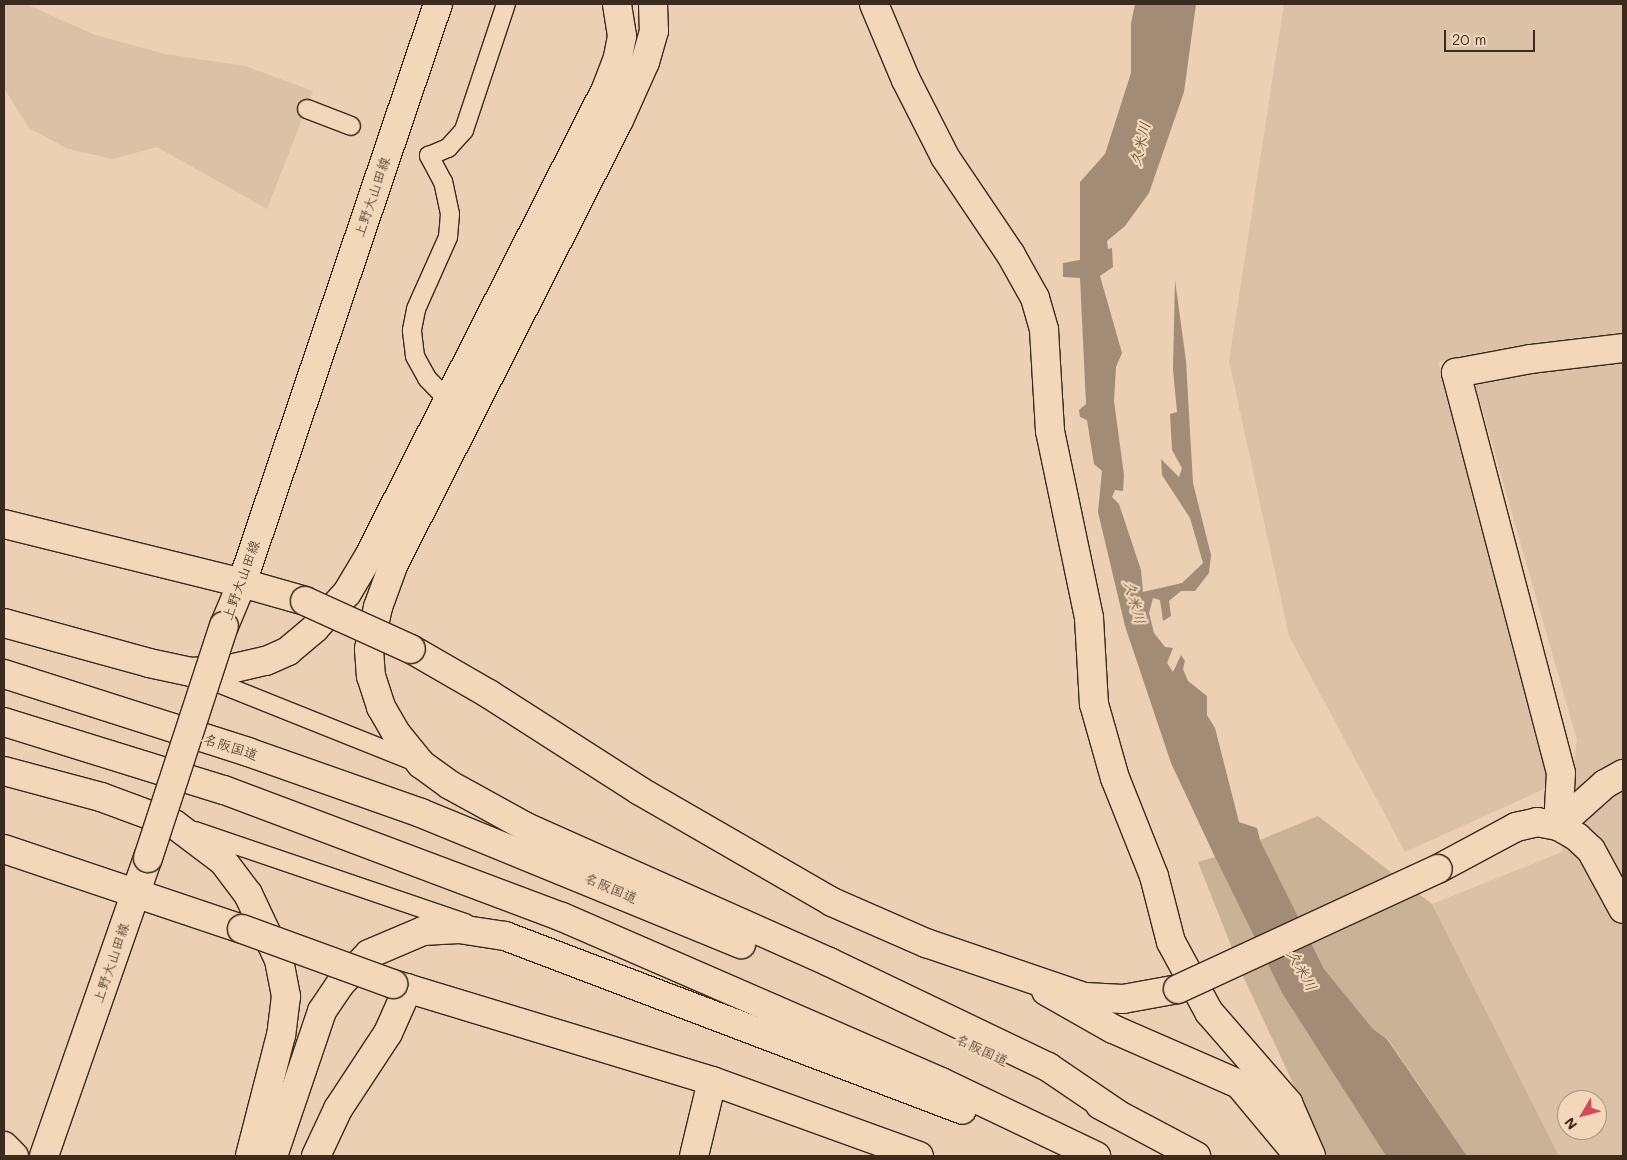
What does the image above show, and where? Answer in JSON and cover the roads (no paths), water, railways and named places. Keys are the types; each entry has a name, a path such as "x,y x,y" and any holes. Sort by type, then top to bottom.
{"main road":[{"name":"上野大山田線","path":"44,1156 148,858 224,626 242,583 438,4"},
{"path":"4,623 148,663 191,672 230,669 266,661 288,651 315,628 347,593 369,556 606,89 618,57 622,36 617,4"},
{"path":"652,4 654,30 646,62 619,120 393,566 378,607 369,649 371,676 385,713 421,764 450,785 526,827 829,962 1048,1067 1116,1113"},
{"path":"874,4 906,80 945,157 1012,255 1035,298 1044,330 1050,431 1089,618 1094,704 1115,778 1154,876 1171,942 1209,1012 1288,1103 1311,1156"},
{"path":"1558,826 1561,773 1456,374 1531,359 1623,348"},
{"path":"4,524 242,583 305,601 412,649 489,694 656,801 832,902 926,943 1023,978 1085,997 1124,999 1178,989 1438,869 1516,828 1537,822 1558,826 1577,837 1591,850 1623,909"},
{"name":"名阪国道","path":"4,674 248,752 421,813 548,862 825,979 1116,1113 1196,1156"},
{"path":"4,722 224,790 562,917 941,1082 1096,1156"},
{"path":"4,771 126,804 174,824 223,861 248,894 279,960 286,996 281,1035 250,1156"},
{"path":"1558,826 1605,784 1623,774"},
{"path":"4,850 242,929 400,986 712,1081 919,1156"},
{"path":"274,1156 322,1011 341,984 369,954 423,931 459,929 505,936 1086,1156"},
{"path":"1023,978 1113,1028 1239,1084 1300,1156"},
{"path":"316,1156 338,1109 388,1033 400,986"},
{"path":"694,1156 712,1081"},
{"path":"4,1146 14,1156"}],"lane":[{"path":"448,400 427,378 415,356 412,330 416,309 448,238 450,214 443,182 429,156 448,148 464,130 506,4"},
{"path":"307,109 351,126"},
{"path":"191,672 421,764"},
{"path":"174,824 505,936"}],"water":[{"name":"久米川","path":"1135,4 1196,4 1184,92 1149,193 1125,226 1107,241 1108,249 1112,248 1113,267 1100,276 1122,353 1116,367 1114,401 1124,475 1123,491 1115,490 1112,497 1119,504 1141,570 1143,592 1182,583 1203,563 1190,518 1162,475 1161,459 1179,477 1182,468 1172,450 1170,414 1177,412 1173,369 1175,280 1186,361 1193,483 1211,555 1209,573 1195,591 1181,591 1169,601 1171,616 1163,621 1160,600 1153,598 1149,613 1154,633 1165,647 1173,648 1167,663 1173,672 1181,655 1185,661 1183,669 1188,681 1207,696 1207,715 1215,728 1239,822 1257,828 1260,840 1324,969 1373,1029 1387,1039 1467,1156 1386,1156 1282,993 1215,857 1171,763 1125,626 1098,512 1102,471 1094,464 1087,420 1080,417 1079,410 1086,404 1080,278 1063,277 1063,263 1080,260 1080,182 1105,154 1131,73 1131,23"}]}
